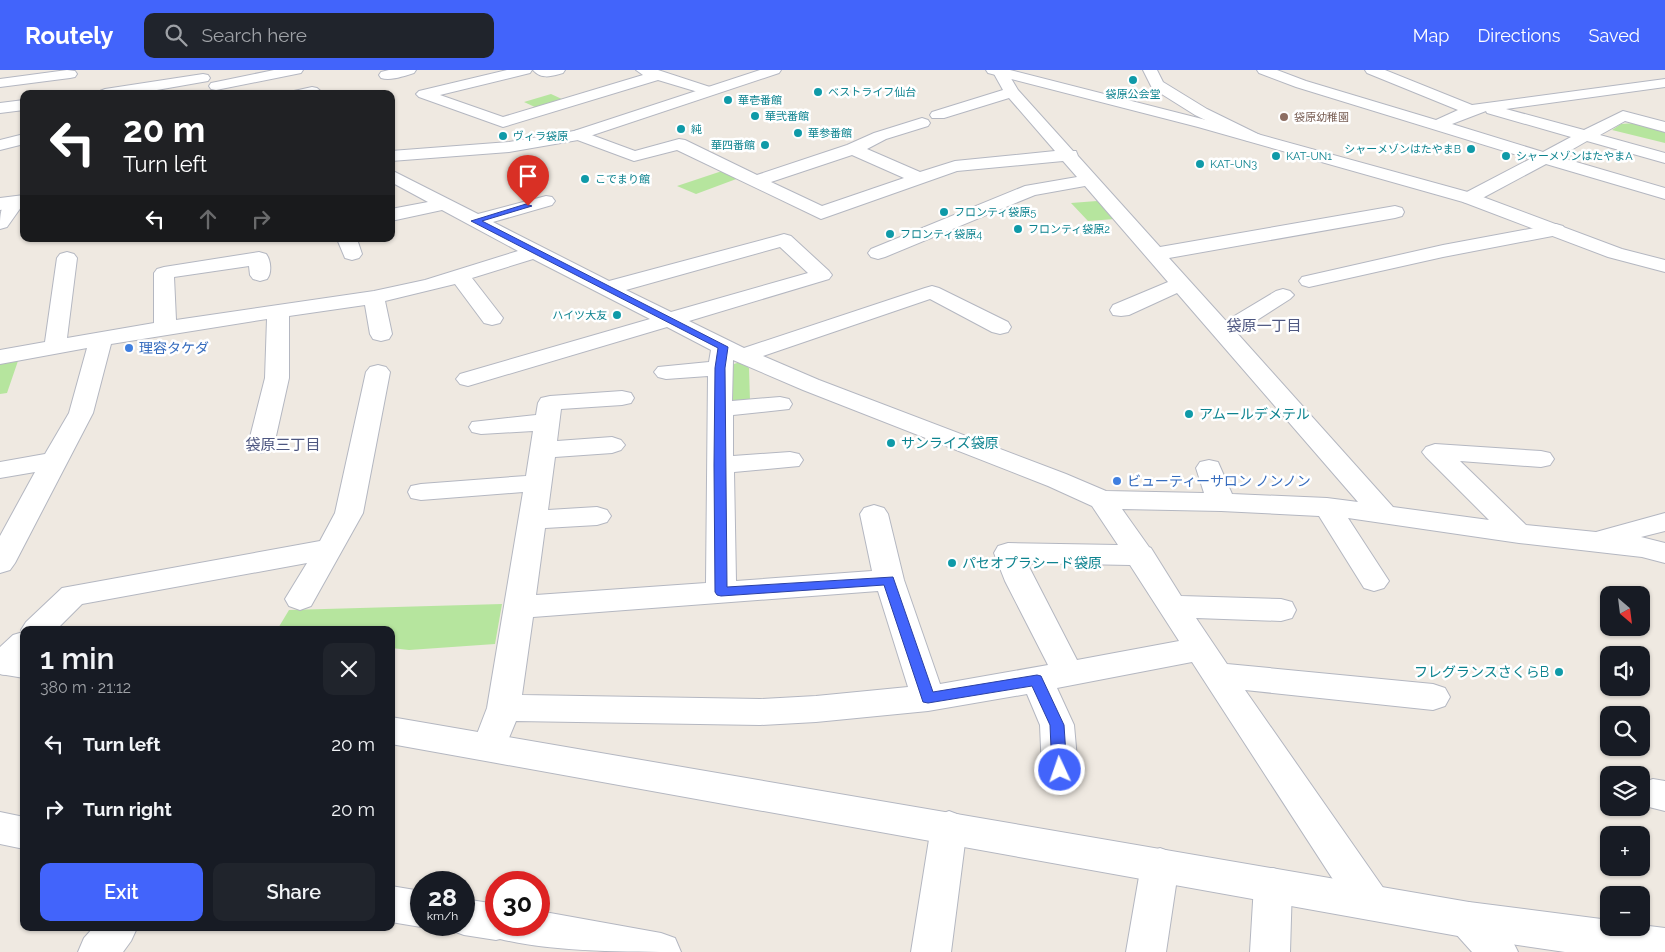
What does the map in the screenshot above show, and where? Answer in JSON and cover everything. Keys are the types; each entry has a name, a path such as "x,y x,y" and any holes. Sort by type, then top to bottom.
{"street":[{"path":"144,90 212,83 296,70"},
{"path":"386,75 409,70"},
{"path":"503,122 452,106 424,94 525,70"},
{"path":"540,70 547,73 558,70"},
{"path":"395,156 517,147 578,135 774,70"},
{"path":"1150,70 1157,85 1201,112 1254,138"},
{"path":"1264,70 1301,84 1665,194"},
{"path":"1279,75 1300,70"},
{"path":"1372,70 1436,96 1665,158"},
{"path":"997,71 1254,138 1469,198 1504,209 1606,250 1665,266"},
{"path":"997,71 1012,92 1070,155 1384,514"},
{"path":"478,130 650,72 708,91"},
{"path":"1647,73 1665,81"},
{"path":"0,83 72,77"},
{"path":"1437,125 1477,108 1665,81"},
{"path":"192,90 212,83"},
{"path":"1436,96 1461,90"},
{"path":"938,115 1012,92"},
{"path":"452,106 480,98"},
{"path":"0,108 20,106"},
{"path":"1469,198 1622,116 1665,127"},
{"path":"756,181 853,149 880,136 922,123"},
{"path":"859,125 880,136"},
{"path":"578,135 634,156 679,144 821,213 955,166 1070,155"},
{"path":"0,145 20,140"},
{"path":"853,149 919,178"},
{"path":"962,150 982,164"},
{"path":"395,177 475,221 670,320 729,357 811,385 1057,480 1102,500 1221,502 1327,508 1384,514 1519,534 1598,542 1665,553"},
{"path":"878,253 1031,190 1091,180"},
{"path":"395,195 420,190"},
{"path":"475,221 546,201"},
{"path":"0,223 13,202"},
{"path":"395,214 444,204"},
{"path":"1156,254 1395,212"},
{"path":"1309,282 1443,251 1556,230"},
{"path":"468,379 822,274 784,240 609,288"},
{"path":"0,357 165,328 374,297 430,286 535,252"},
{"path":"55,348 67,258"},
{"path":"165,328 164,273 259,258 260,275"},
{"path":"460,277 492,318"},
{"path":"1121,310 1182,283"},
{"path":"666,372 729,357 932,292 1000,327"},
{"path":"1224,331 1283,294"},
{"path":"374,297 381,334"},
{"path":"261,445 277,378 278,312"},
{"path":"0,563 81,413 101,340"},
{"path":"721,592 720,409 729,357"},
{"path":"300,599 349,513 378,372"},
{"path":"489,746 504,708 550,403 622,398"},
{"path":"720,409 780,404"},
{"path":"481,427 612,445"},
{"path":"1519,534 1436,452 1541,459"},
{"path":"0,470 54,460"},
{"path":"719,465 790,460"},
{"path":"1210,468 1221,502"},
{"path":"421,492 538,483"},
{"path":"1102,500 1141,555 1172,606 1370,902"},
{"path":"1327,508 1374,580"},
{"path":"874,514 889,580 928,698"},
{"path":"531,520 597,516"},
{"path":"1598,542 1618,534 1665,522"},
{"path":"41,626 73,595 330,549"},
{"path":"1069,674 1020,581 1008,553 1141,555"},
{"path":"520,607 889,580"},
{"path":"1172,606 1281,610"},
{"path":"504,708 760,712 816,709 928,698 1069,674 1209,662 1433,697"},
{"path":"1037,680 1057,725 1060,770"},
{"path":"395,731 1469,920 1665,947"},
{"path":"0,828 20,832"},
{"path":"931,952 949,828"},
{"path":"1146,952 1160,865"},
{"path":"1270,952 1273,885"},
{"path":"395,905 410,907"},
{"path":"1469,920 1498,952"},
{"path":"98,952 114,931"},
{"path":"550,932 661,952"}],"green space":[{"path":"551,94 564,100 537,108 524,102"},
{"path":"1635,123 1665,131 1665,143 1612,130 1621,124"},
{"path":"725,170 739,178 696,194 677,186"},
{"path":"1097,201 1115,219 1088,221 1071,203"},
{"path":"19,358 7,393 0,394 0,361"},
{"path":"740,362 749,368 750,401 733,403 731,365"},
{"path":"502,604 495,644 409,650 395,648 395,626 279,626 289,610"}],"place":[{"name":"袋原公会堂","path":"1133,80"},
{"name":"ベストライフ仙台","path":"818,92"},
{"name":"華壱番館","path":"728,100"},
{"name":"華弐番館","path":"755,116"},
{"name":"袋原幼稚園","path":"1284,117"},
{"name":"純","path":"681,129"},
{"name":"華参番館","path":"798,133"},
{"name":"ヴィラ袋原","path":"503,136"},
{"name":"華四番館","path":"765,145"},
{"name":"シャーメゾンはたやまB","path":"1471,149"},
{"name":"KAT-UN1","path":"1276,156"},
{"name":"シャーメゾンはたやまA","path":"1506,156"},
{"name":"KAT-UN3","path":"1200,164"},
{"name":"こでまり館","path":"585,179"},
{"name":"フロンティ袋原5","path":"944,212"},
{"name":"フロンティ袋原2","path":"1018,229"},
{"name":"フロンティ袋原4","path":"890,234"},
{"name":"ハイツ大友","path":"617,315"},
{"name":"理容タケダ","path":"129,348"},
{"name":"アムールデメテル","path":"1189,414"},
{"name":"サンライズ袋原","path":"891,443"},
{"name":"ビューティーサロン ノンノン","path":"1117,481"},
{"name":"パセオプラシード袋原","path":"952,563"},
{"name":"フレグランスさくらB","path":"1559,672"}],"district":[{"name":"袋原一丁目","path":"1264,326"},
{"name":"袋原三丁目","path":"283,445"}],"route":[{"path":"528,206 475,221 723,347 720,368 719,465 721,592 889,580 928,698 1037,680 1057,725 1060,770"}]}
